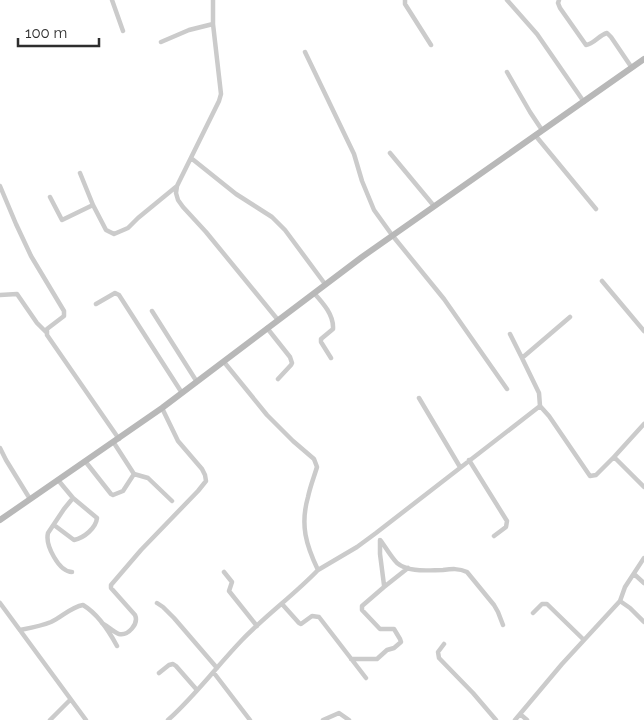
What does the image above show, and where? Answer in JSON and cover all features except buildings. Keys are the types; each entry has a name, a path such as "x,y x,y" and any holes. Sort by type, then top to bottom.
{"main road":[{"path":"0,520 162,408 325,284 434,206 644,60"}],"street":[{"path":"112,0 123,31"},
{"path":"213,0 213,24 221,94 177,186 176,193 182,207 206,232 278,320"},
{"path":"405,0 405,4 431,46"},
{"path":"507,0 537,34 584,102"},
{"path":"559,0 560,8 586,45 607,33 632,68"},
{"path":"161,42 189,30 213,24"},
{"path":"305,52 354,154 371,205 392,236 444,299 507,389"},
{"path":"507,72 542,130"},
{"path":"535,135 596,209"},
{"path":"390,153 434,206"},
{"path":"191,158 236,194 272,217 285,230 325,284"},
{"path":"80,173 106,230 114,234 128,228 177,186"},
{"path":"0,186 27,247 64,311 64,316 47,329 46,332"},
{"path":"50,196 62,220 93,205"},
{"path":"602,281 644,332"},
{"path":"96,304 115,293 120,295 182,393"},
{"path":"314,293 332,319 333,329 321,340 331,358"},
{"path":"0,295 17,294 46,332 48,338 116,440 134,474 148,478 172,501"},
{"path":"152,311 197,382"},
{"path":"522,358 570,318"},
{"path":"267,328 292,362 278,378"},
{"path":"510,334 536,388 540,406 549,416 590,476 596,475 644,424"},
{"path":"224,362 267,416 316,462 317,467 307,499 304,527 307,544 318,570"},
{"path":"419,398 460,467"},
{"path":"168,720 214,673 241,641 318,570 357,547 376,533 540,406"},
{"path":"102,623 119,634 131,629 136,623 135,616 111,585 206,481 206,475 202,469 178,441 162,408"},
{"path":"0,448 30,499"},
{"path":"614,457 644,487"},
{"path":"469,460 507,521 506,526 494,536"},
{"path":"85,461 113,495 123,491 134,474"},
{"path":"54,525 74,540 78,540 91,530 97,521 97,518 73,498 58,480"},
{"path":"72,572 62,568 52,552 47,538 64,508 73,498"},
{"path":"376,533 399,565 417,570 456,569 467,572 494,605 502,625"},
{"path":"380,540 384,587"},
{"path":"515,720 562,664 620,601 625,587 644,558"},
{"path":"351,659 377,658 401,642 394,629 380,629 362,610 362,606 408,568"},
{"path":"224,572 232,582 229,591 257,626"},
{"path":"634,574 644,583"},
{"path":"620,601 644,622"},
{"path":"0,603 86,720"},
{"path":"157,603 174,618 217,668"},
{"path":"282,604 301,624 312,616 319,617 366,678"},
{"path":"533,613 542,604 547,604 584,640"},
{"path":"20,630 40,626 81,605 85,606 102,623 117,646"},
{"path":"444,644 438,652 439,658 496,720"},
{"path":"159,673 173,664 197,690"},
{"path":"214,673 250,720"},
{"path":"50,720 70,700"},
{"path":"323,720 336,713 342,714 350,720"},
{"path":"520,714 527,720"}]}
